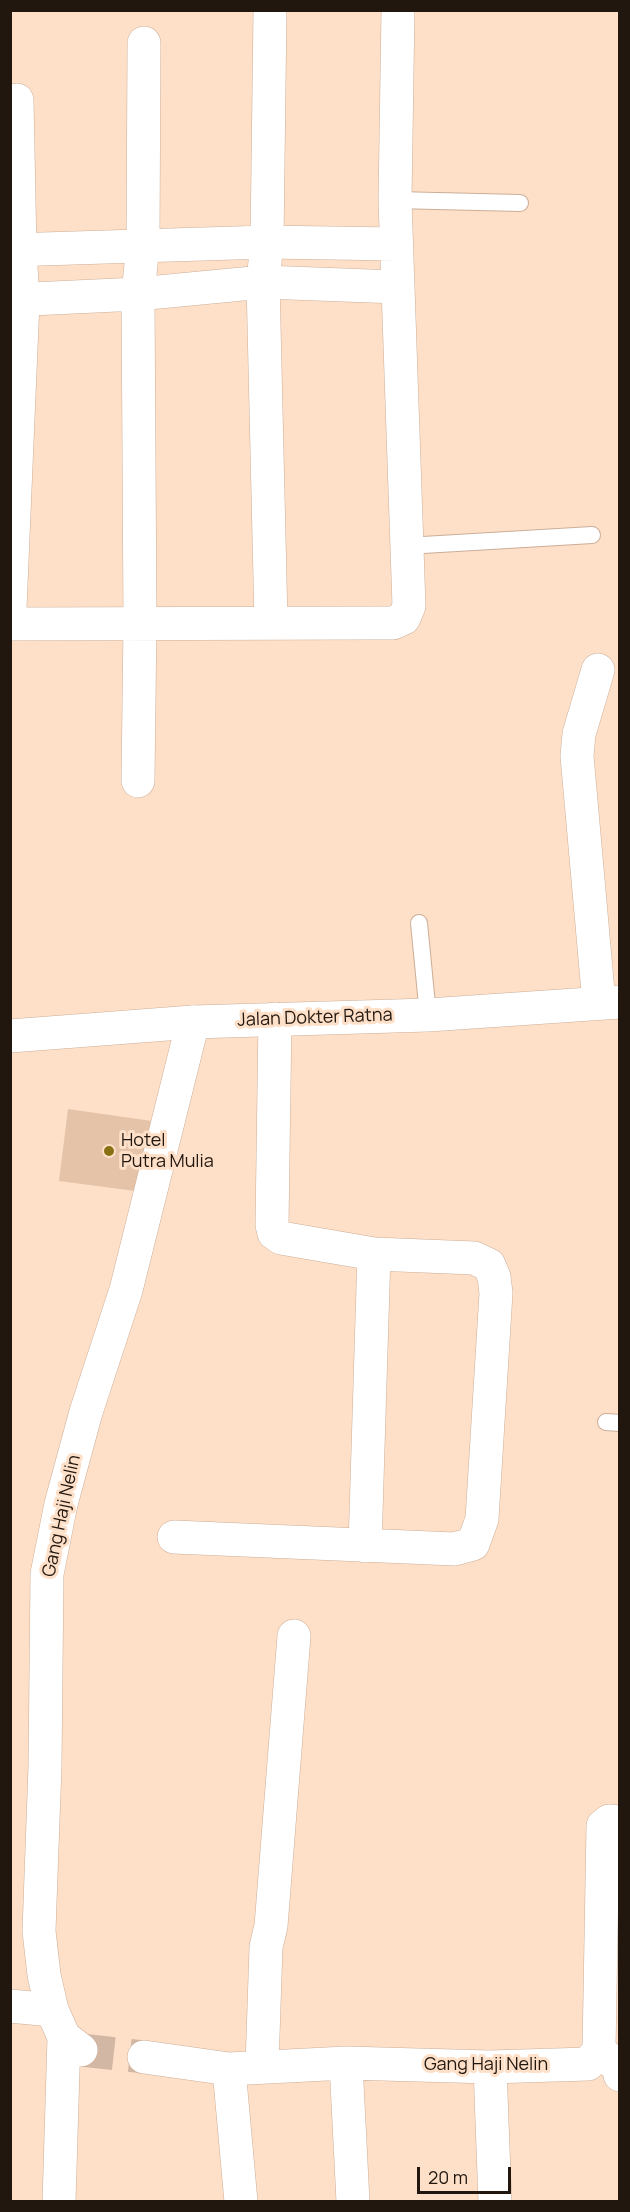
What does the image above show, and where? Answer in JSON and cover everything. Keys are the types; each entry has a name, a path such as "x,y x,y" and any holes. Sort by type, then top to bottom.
{"street":[{"path":"270,10 267,242 263,282 272,622"},
{"path":"10,624 393,622 404,618 409,606 395,200 398,10"},
{"path":"138,781 140,622 138,294 143,245 144,43"},
{"path":"10,608 17,301 15,250 17,100"},
{"path":"15,250 267,242 396,244"},
{"path":"17,301 138,294 263,282 397,287"},
{"path":"597,670 579,734 577,756 609,1002"},
{"name":"Jalan Dokter Ratna","path":"10,1036 193,1022 428,1015 609,1002"},
{"path":"174,1537 454,1549 473,1544 482,1519 496,1293 494,1276 489,1265 474,1258 374,1254 281,1238 274,1233 272,1225 275,1019"},
{"name":"Gang Haji Nelin","path":"59,2202 66,2032 44,1975 39,1931 45,1766 47,1574 61,1504 86,1412 126,1290 193,1022"},
{"path":"365,1546 374,1254"},
{"path":"262,2066 266,1947 271,1926 294,1636"},
{"path":"611,1824 599,2050 619,2068 620,2075"},
{"path":"10,2006 66,2032"},
{"name":"Gang Haji Nelin","path":"144,2056 229,2068 346,2063 490,2067 588,2064 599,2050"},
{"path":"346,2063 353,2202"},
{"path":"490,2067 495,2202"},
{"path":"229,2068 241,2202"}],"lane":[{"path":"395,200 520,203"},
{"path":"406,546 592,535"},
{"path":"419,923 428,1015"}],"building":[{"name":"Hotel Putra Mulia","path":"68,1109 159,1122 150,1193 59,1181"}],"tunnel":[{"path":"81,2050 144,2057"}],"place":[{"name":"Hotel Putra Mulia","path":"109,1151"}]}
